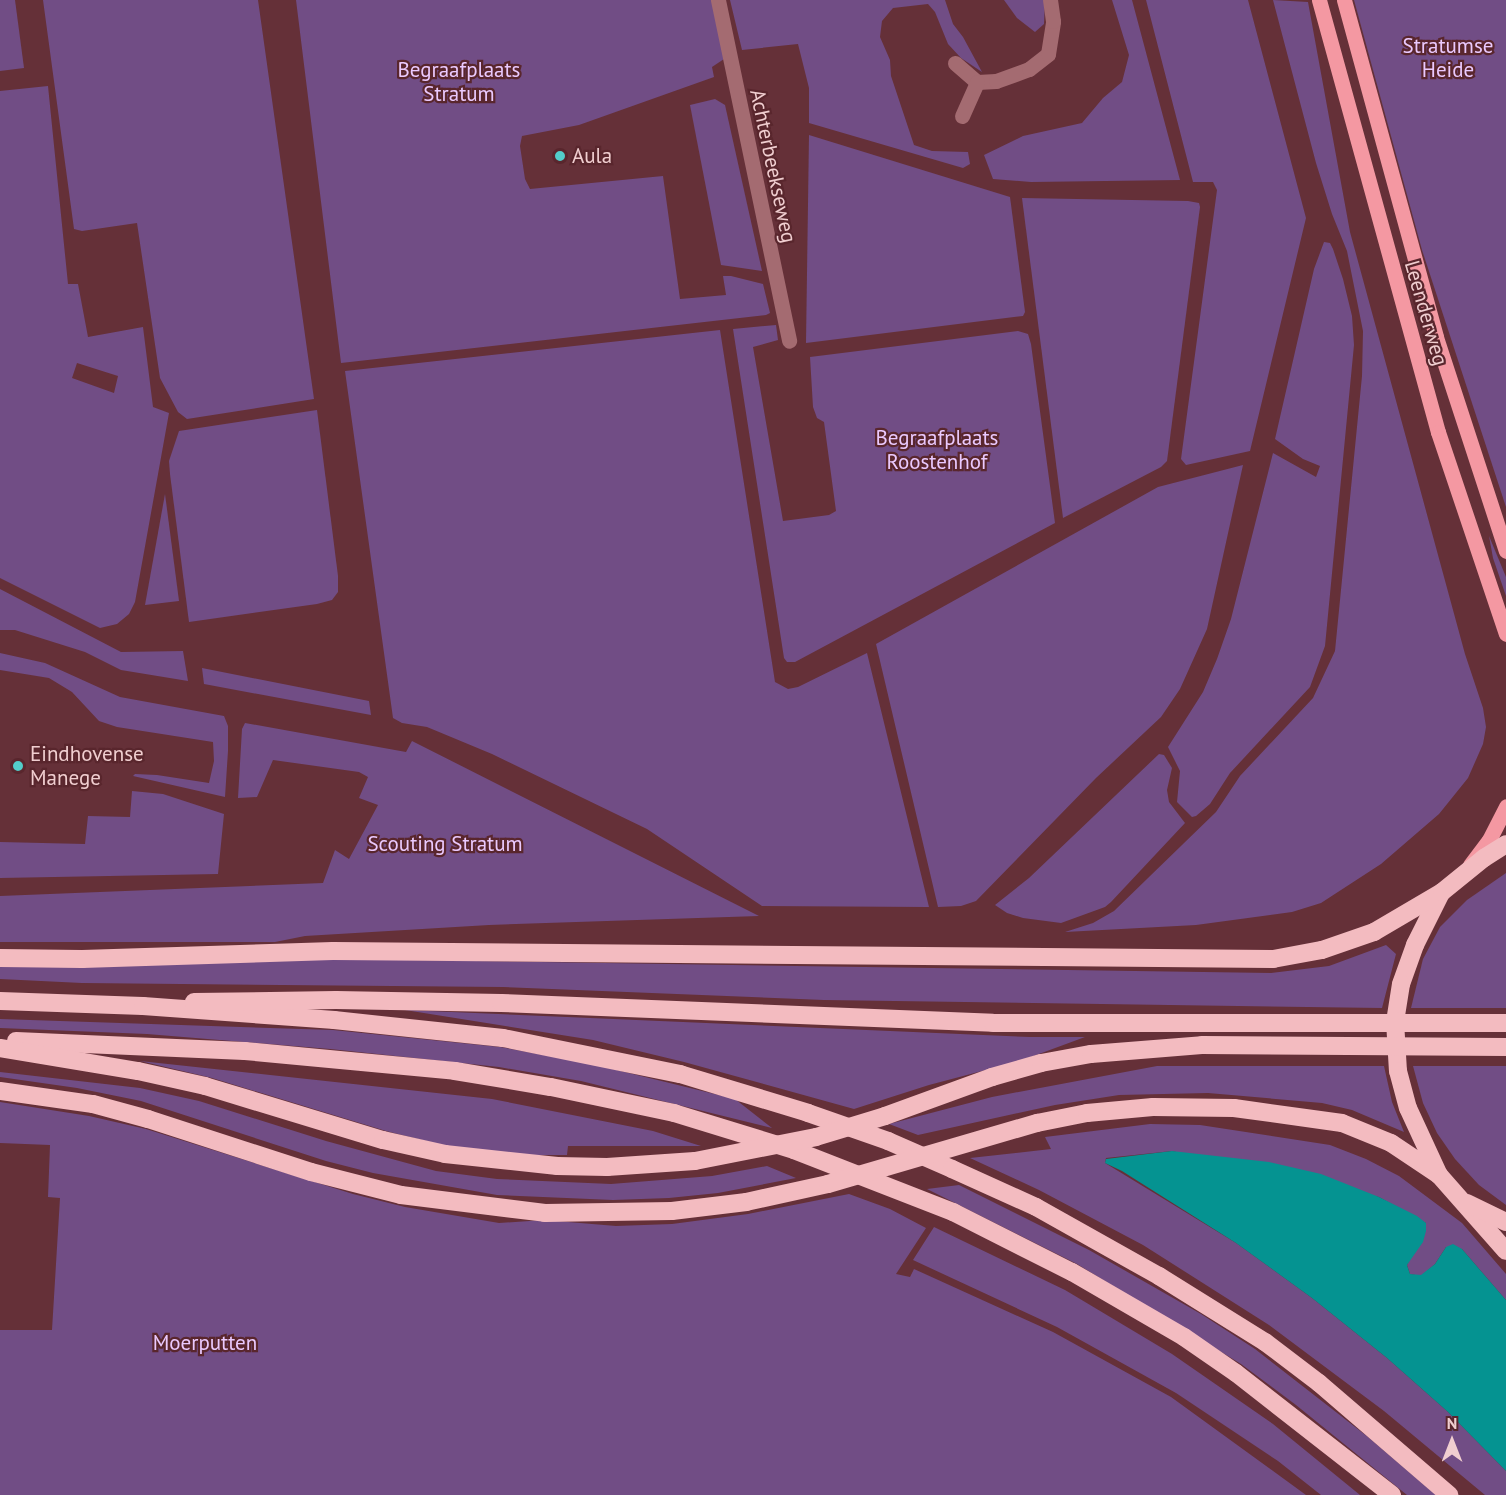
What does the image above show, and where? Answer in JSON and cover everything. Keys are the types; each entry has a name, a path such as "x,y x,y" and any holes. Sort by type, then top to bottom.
{"highway":[{"path":"0,958 82,959 333,951 1274,959 1322,950 1359,938 1405,916 1442,892 1484,858 1506,844"},
{"path":"1439,1175 1408,1108 1398,1071 1395,1039 1397,1006 1405,973 1442,892"},
{"path":"143,1006 210,1001 336,1000 501,1003 993,1023 1506,1023"},
{"path":"0,1001 143,1006 346,1021 503,1038 680,1074 808,1113 888,1141 952,1168 1088,1235 1210,1306 1319,1383 1449,1495"},
{"path":"0,1041 245,1051 416,1066 562,1089 674,1113 794,1150 891,1186 1018,1242 1184,1337 1288,1411 1392,1495"},
{"path":"0,1048 138,1071 205,1086 373,1137 445,1154 557,1166 607,1167 695,1161 816,1137 885,1116 992,1077 1041,1063 1091,1054 1202,1045 1506,1047"},
{"path":"0,1091 93,1104 158,1122 311,1172 401,1195 545,1213 672,1211 746,1202 828,1184 1037,1123 1087,1113 1145,1107 1234,1108 1342,1123 1391,1143 1439,1175 1506,1251"},
{"path":"1460,1199 1506,1222"}],"main road":[{"name":"Leenderweg","path":"1319,0 1432,410 1506,634"},
{"name":"Leenderweg","path":"1344,0 1436,337 1506,551"},
{"path":"1460,877 1489,840 1506,806"}],"street":[{"name":"Achterbeekseweg","path":"718,0 789,341"},
{"path":"955,63 977,82 996,81 1029,69 1048,54 1053,21 1050,0"},
{"path":"962,116 977,82"}],"green space":[{"path":"0,0 15,0 24,68 0,71"},
{"path":"43,0 258,0 314,399 187,419 178,412 160,378 137,223 82,231 74,229"},
{"name":"Begraafplaats Stratum","path":"296,0 712,0 724,59 712,67 714,77 579,125 522,136 520,146 525,179 530,189 663,176 680,299 726,295 723,276 731,276 763,284 770,313 341,363"},
{"path":"730,0 945,0 953,24 963,37 982,72 961,58 948,44 935,12 928,4 893,8 882,21 880,37 890,60 891,76 914,145 932,151 968,152 970,164 963,168 809,123 809,88 798,44 742,50"},
{"path":"1004,0 1045,0 1044,24 1035,32 1017,18"},
{"path":"1112,0 1132,0 1180,180 1031,182 993,179 984,155 1023,136 1082,123 1103,98 1122,82 1129,55"},
{"path":"1146,0 1248,0 1306,218 1250,451 1186,465 1181,459 1217,190 1213,182 1193,182"},
{"path":"1273,0 1308,2 1350,232 1465,654 1483,708 1486,727 1483,744 1468,778 1439,814 1381,864 1321,903 1292,912 1196,925 1065,932 1093,923 1114,911 1216,812 1240,776 1313,698 1335,651 1362,376 1363,331 1347,251 1332,214 1316,163"},
{"name":"Stratumse Heide","path":"1354,0 1506,0 1506,507 1422,250"},
{"path":"48,86 68,284 78,284 88,337 143,327 153,407 169,413 135,602 129,614 117,624 100,628 0,578 0,91","holes":["77,363 118,376 114,393 72,378"]},
{"path":"715,99 725,105 762,271 721,265 690,105"},
{"path":"809,135 1010,197 1025,312 1023,316 806,343"},
{"path":"1022,198 1188,201 1199,203 1200,207 1167,461 1161,467 1063,518"},
{"path":"1324,242 1330,243 1343,279 1352,316 1354,345 1325,646 1310,687 1230,773 1210,804 1192,817 1177,802 1180,771 1168,747 1203,692 1217,659 1231,619 1273,453 1316,477 1320,466 1303,459 1275,439 1314,269"},
{"name":"Begraafplaats Roostenhof","path":"776,325 778,340 753,347 783,521 829,515 836,511 824,422 817,418 813,407 810,357 1018,331 1028,334 1031,344 1055,523 795,662 787,662 784,658 733,329"},
{"path":"720,330 775,682 788,689 798,687 867,653 929,907 762,906 647,829 492,754 427,727 402,723 393,718 345,371"},
{"path":"317,410 338,576 338,592 332,600 317,604 189,622 169,461 179,431"},
{"path":"1243,465 1207,629 1180,689 1161,717 1096,778 976,901 961,906 938,907 876,644 1158,487"},
{"path":"165,494 179,601 145,605"},
{"path":"1489,536 1506,577 1506,596 1493,558"},
{"path":"0,589 121,652 183,651 188,681 121,670 85,652 15,630 0,630"},
{"path":"0,653 45,663 120,697 224,716 228,726 225,797 133,776 135,774 157,775 209,783 214,761 213,742 117,727 99,721 72,692 49,678 0,670"},
{"path":"202,668 369,701 371,715 204,684"},
{"name":"Scouting Stratum","path":"245,723 406,752 412,741 759,916 489,925 305,936 275,942 0,942 0,896 323,883 335,850 349,859 378,805 359,798 368,777 359,772 273,760 257,797 238,798 242,729"},
{"path":"1159,754 1164,755 1172,768 1167,790 1169,802 1185,823 1111,902 1105,907 1061,923 1023,918 1007,913 995,905 1029,878"},
{"path":"132,791 163,794 224,814 218,874 0,878 0,842 85,844 88,816 130,817"},
{"path":"1506,873 1506,1008 1411,1008 1423,959 1440,927 1467,900"},
{"path":"1386,945 1396,954 1382,1008 824,1000 503,987 82,983 0,979 0,966 335,959 1271,973 1329,966"},
{"path":"405,1010 1030,1037 1085,1037 1020,1061 929,1085 854,1109 684,1062 593,1040"},
{"path":"0,1019 333,1030 500,1047 592,1064 735,1099 772,1128 581,1081 499,1067 330,1049 147,1034 0,1028"},
{"path":"140,1061 492,1099 653,1131 701,1146 568,1146 567,1155 501,1155 446,1146 386,1131 212,1078"},
{"path":"1157,1066 1384,1066 1392,1102 1404,1132 1352,1110 1322,1103 1208,1093 1119,1095 1055,1105 918,1135 889,1124 992,1097"},
{"path":"1413,1066 1506,1066 1506,1205 1479,1185 1455,1159 1437,1133 1423,1103"},
{"path":"0,1072 140,1088 199,1101 326,1141 436,1171 497,1179 611,1184 712,1176 767,1166 796,1178 718,1193 669,1198 613,1200 497,1195 373,1173 326,1161 141,1101 77,1088 0,1077"},
{"name":"Moerputten","path":"0,1102 89,1116 146,1129 353,1194 405,1207 499,1223 544,1220 616,1226 672,1224 748,1214 849,1194 890,1209 926,1228 896,1274 910,1277 914,1269 1053,1332 1171,1397 1306,1495 0,1495 0,1330 52,1330 60,1198 48,1197 50,1145 0,1143"},
{"path":"1150,1124 1200,1125 1330,1145 1366,1159 1399,1176 1462,1223 1506,1274 1506,1300 1462,1249 1446,1247 1435,1264 1421,1276 1410,1274 1407,1265 1426,1223 1379,1197 1172,1151 1106,1158 1105,1163 1236,1243 1312,1298 1387,1358 1448,1412 1506,1471 1506,1495 1485,1495 1384,1411 1269,1325 1143,1245 1039,1190 970,1158 1051,1149 1045,1137"},
{"path":"959,1185 1089,1250 1201,1314 1255,1349 1368,1437 1436,1495 1407,1495 1296,1405 1241,1364 1077,1264 927,1189"},
{"path":"934,1227 1065,1290 1172,1354 1273,1424 1360,1495 1321,1495 1278,1461 1176,1393 1057,1327 913,1260"}],"water":[{"path":"1172,1151 1269,1162 1321,1174 1379,1197 1417,1216 1426,1223 1426,1231 1423,1242 1407,1265 1410,1274 1421,1275 1435,1264 1446,1247 1453,1244 1462,1249 1506,1300 1506,1471 1448,1412 1387,1358 1312,1298 1236,1243 1122,1171 1105,1163 1106,1159"}],"place":[{"name":"Aula","path":"560,156"},
{"name":"Eindhovense Manege","path":"18,766"}]}
